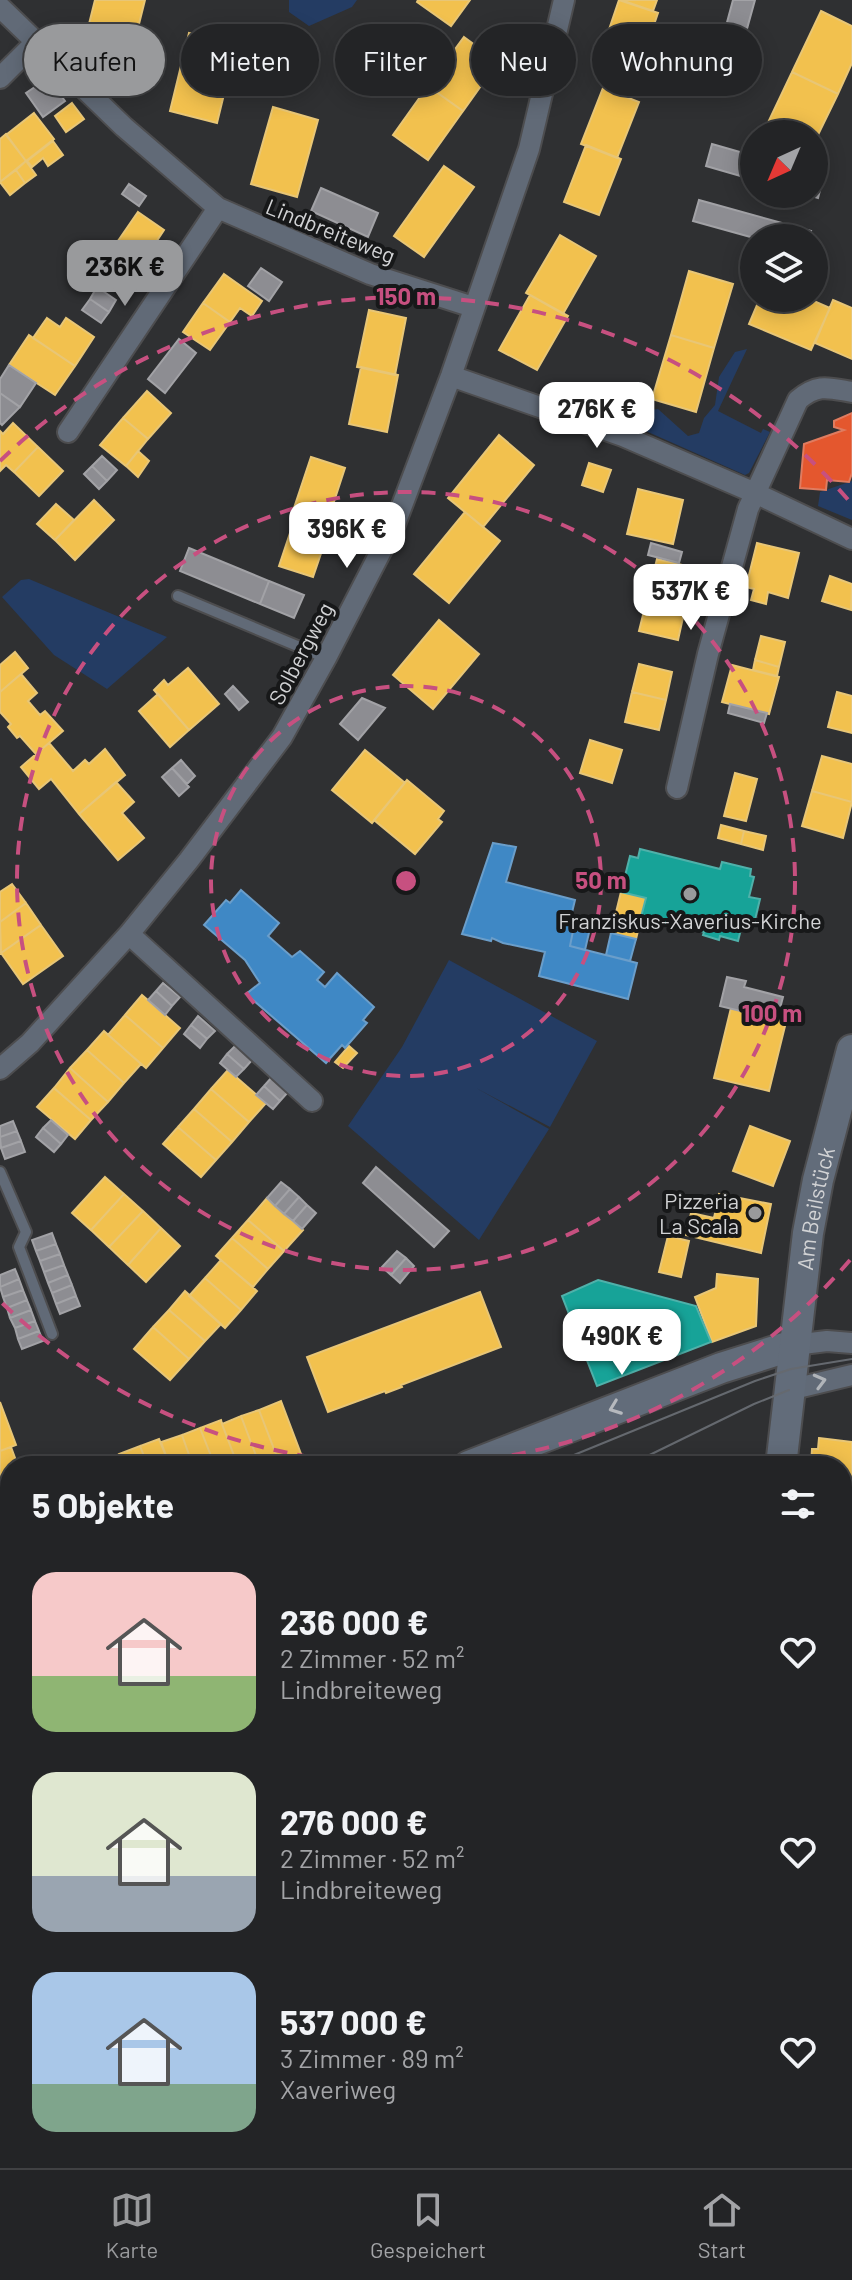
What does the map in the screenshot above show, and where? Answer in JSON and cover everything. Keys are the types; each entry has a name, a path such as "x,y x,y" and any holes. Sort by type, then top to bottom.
{"main road":[{"name":"Am Beilstück","path":"782,1456 808,1233 818,1180 852,1050"},
{"path":"495,1456 721,1368 791,1368"}],"street":[{"name":"Solbergweg","path":"0,1069 30,1043 129,934 189,860 282,737 326,658 395,524 451,376 529,149 564,0"},
{"name":"Lindbreiteweg","path":"0,7 24,30"},
{"path":"0,78 24,54"},
{"name":"Lindbreiteweg","path":"92,96 218,208 370,274 473,307"},
{"path":"68,432 218,208"},
{"path":"451,376 623,436 852,539"},
{"path":"677,788 708,654 755,493 798,400 808,391 823,387 852,392"},
{"path":"129,934 312,1101"},
{"path":"791,1368 827,1341 852,1343"},
{"path":"791,1368 852,1375"}],"lane":[{"path":"178,596 326,658"},
{"path":"0,1172 26,1232 19,1247 52,1334"}],"shaded area":[{"path":"289,0 357,0 352,7 314,24 306,24 289,12"},
{"path":"747,349 718,411 761,433 763,429 770,432 749,473 745,475 639,428 641,411 658,409 688,436 699,433 704,418 715,405 719,377 735,352"},
{"path":"852,481 852,520 818,506 820,492"},
{"path":"29,579 167,637 107,689 54,655 2,597 21,580"},
{"path":"449,960 597,1041 550,1127 476,1088 549,1129 479,1240 348,1126 402,1047"}],"building: Wohnen":[{"path":"95,0 145,0 139,24 89,24"},
{"path":"418,0 470,0 452,24"},
{"path":"619,0 658,13 654,24 611,24"},
{"path":"621,0 657,0 653,11"},
{"path":"821,11 852,26 852,63 838,94 792,72"},
{"path":"464,37 471,42 471,96 474,96 463,111 442,96 455,96 455,49"},
{"path":"181,66 181,96 224,96 217,123 170,111"},
{"path":"792,72 838,94 825,120 769,120"},
{"path":"421,96 442,96 463,111 428,160 393,135"},
{"path":"600,96 624,96 639,102 617,158 581,144"},
{"path":"72,103 84,119 66,132 55,116"},
{"path":"273,107 318,120 297,197 251,184"},
{"path":"34,113 54,139 26,161 6,135"},
{"path":"6,134 26,161 0,182 0,139"},
{"path":"53,141 63,155 48,166 43,158 32,167 27,161"},
{"path":"586,145 621,159 599,215 564,202"},
{"path":"26,161 36,175 25,183 16,170"},
{"path":"444,166 474,187 424,257 394,236"},
{"path":"16,170 25,183 10,195 0,182"},
{"path":"138,212 164,230 145,259 118,241"},
{"path":"560,235 596,256 563,314 526,293"},
{"path":"118,241 145,259 125,288 98,270"},
{"path":"689,271 733,284 714,348 671,335"},
{"path":"224,274 262,301 252,316 240,308 230,322 203,303"},
{"path":"530,295 568,316 537,370 499,350"},
{"path":"833,300 852,308 852,359 815,343"},
{"path":"203,303 230,322 210,350 183,332"},
{"path":"830,308 811,350 749,324 754,312 828,312"},
{"path":"369,310 406,318 395,375 357,367"},
{"path":"47,318 60,327 66,318 94,337 75,366 33,338"},
{"path":"29,335 75,366 55,395 9,365"},
{"path":"671,335 714,348 696,412 652,399"},
{"path":"361,367 398,375 387,432 349,424"},
{"path":"147,391 171,413 148,439 123,418"},
{"path":"123,418 148,439 126,466 100,445"},
{"path":"13,423 38,447 14,472 6,465 0,471 0,431 3,434"},
{"path":"499,435 534,465 483,527 448,498"},
{"path":"38,447 63,471 39,496 14,472"},
{"path":"138,451 149,461 138,477 126,466"},
{"path":"311,457 345,468 327,523 293,511"},
{"path":"589,463 611,470 603,492 582,485"},
{"path":"638,489 683,500 673,544 627,534"},
{"path":"94,500 114,520 75,560 55,540"},
{"path":"56,504 74,520 55,540 37,524"},
{"path":"297,512 331,524 313,577 279,566"},
{"path":"465,512 500,541 449,603 414,574"},
{"path":"757,543 799,553 788,598 768,592 766,604 751,600 754,589 746,587"},
{"path":"657,559 695,568 686,604 648,595"},
{"path":"830,576 852,584 851,610 822,601"},
{"path":"648,595 686,604 678,640 639,631"},
{"path":"439,620 479,654 433,709 393,675"},
{"path":"761,636 785,642 779,667 755,660"},
{"path":"15,652 28,668 0,692 0,665"},
{"path":"755,660 779,667 777,676 753,670"},
{"path":"639,664 672,672 666,700 632,692"},
{"path":"732,665 779,677 769,714 722,702"},
{"path":"188,668 219,704 189,730 154,690 164,680 168,685"},
{"path":"21,674 37,693 28,701 40,715 45,711 63,731 36,754 20,736 17,738 8,727 11,724 0,712 0,692"},
{"path":"632,692 666,700 659,730 625,722"},
{"path":"837,692 852,696 852,733 828,727"},
{"path":"158,694 189,730 170,747 139,711"},
{"path":"590,740 622,750 612,783 580,773"},
{"path":"49,743 73,771 85,760 89,764 105,749 125,775 79,814 51,779 39,789 21,767"},
{"path":"365,750 405,783 372,823 332,790"},
{"path":"822,756 852,764 852,802 812,791"},
{"path":"735,773 757,779 746,821 724,816"},
{"path":"407,780 444,811 438,819 442,822 415,854 374,820"},
{"path":"116,782 134,802 122,813 144,838 118,860 79,814"},
{"path":"812,791 852,802 843,838 802,826"},
{"path":"721,825 744,831 741,844 718,838"},
{"path":"744,831 766,836 763,850 741,844"},
{"path":"12,884 26,903 0,922 0,892"},
{"path":"621,892 646,898 636,939 611,933"},
{"path":"26,903 41,925 1,953 0,922"},
{"path":"41,925 63,956 23,984 1,953"},
{"path":"142,995 180,1028 163,1048 125,1015"},
{"path":"731,1008 786,1022 769,1091 714,1078"},
{"path":"125,1015 163,1048 146,1068 108,1035"},
{"path":"104,1031 141,1064 124,1083 87,1050"},
{"path":"349,1046 357,1053 343,1068 335,1062"},
{"path":"87,1050 124,1083 108,1102 70,1068"},
{"path":"70,1068 108,1102 91,1120 54,1088"},
{"path":"228,1070 266,1103 249,1122 211,1089"},
{"path":"54,1088 91,1120 75,1139 37,1107"},
{"path":"211,1089 249,1122 232,1142 194,1109"},
{"path":"194,1109 232,1142 216,1160 178,1127"},
{"path":"750,1126 790,1141 773,1186 733,1171"},
{"path":"178,1127 216,1160 201,1177 163,1144"},
{"path":"105,1177 124,1194 91,1230 72,1213"},
{"path":"124,1194 143,1211 109,1247 91,1230"},
{"path":"719,1194 771,1204 761,1253 686,1235 691,1213 714,1218"},
{"path":"267,1198 303,1230 284,1251 248,1220"},
{"path":"143,1211 161,1228 128,1265 109,1247"},
{"path":"248,1220 284,1251 268,1269 232,1238"},
{"path":"161,1228 180,1246 146,1282 128,1265"},
{"path":"668,1236 689,1241 681,1277 659,1272"},
{"path":"232,1238 268,1269 253,1287 216,1256"},
{"path":"221,1260 257,1291 241,1310 205,1278"},
{"path":"717,1274 758,1279 756,1326 712,1342 695,1297 716,1288"},
{"path":"205,1278 241,1310 225,1328 189,1296"},
{"path":"185,1291 221,1324 205,1341 169,1310"},
{"path":"480,1292 501,1347 402,1387 328,1412 307,1357"},
{"path":"169,1310 205,1341 189,1359 153,1327"},
{"path":"153,1327 189,1359 170,1380 134,1349"},
{"path":"281,1401 301,1454 277,1456 259,1410"},
{"path":"0,1402 16,1445 0,1451"},
{"path":"259,1410 277,1456 256,1456 241,1416"},
{"path":"241,1416 256,1456 234,1456 222,1424"},
{"path":"221,1420 234,1456 211,1456 200,1428"},
{"path":"200,1428 211,1456 189,1456 182,1435"},
{"path":"182,1435 189,1456 166,1456 161,1442"},
{"path":"819,1438 852,1442 852,1456 812,1456 812,1449 818,1449"},
{"path":"159,1439 166,1456 144,1456 140,1446"},
{"path":"140,1446 144,1456 120,1456"},
{"path":"11,1447 14,1456 0,1456 0,1451"}],"building: Handel":[{"path":"852,413 852,473 849,482 827,480 826,490 800,488 804,444 844,430 834,427 834,421"}],"building: Schulen":[{"path":"493,843 516,847 506,882 575,900 569,925 574,926 570,946 637,963 628,999 539,976 545,952 492,938 491,941 462,934"},
{"path":"241,890 279,923 268,936 292,957 300,951 324,972 317,980 325,987 337,973 374,1007 363,1020 367,1023 345,1048 342,1045 326,1063 246,994 260,983 245,960 204,925 226,900 230,903"},
{"path":"571,919 591,924 585,950 570,946 574,926 569,925"},
{"path":"611,933 636,939 630,961 606,955"}],"building: Öffentlich":[{"name":"Franziskus-Xaverius-Kirche","path":"640,849 720,869 722,862 751,869 750,876 754,877 749,897 760,899 754,924 743,921 738,941 720,936 719,940 703,935 704,932 641,917 646,898 621,892 630,856 638,858"},
{"path":"598,1280 696,1306 711,1342 597,1386 562,1296"}],"building: Industrie":[{"path":"733,0 755,0 748,24 727,24"},
{"path":"28,96 61,96 65,101 43,117"},
{"path":"712,144 740,152 740,176 706,166"},
{"path":"129,184 146,196 139,206 122,194"},
{"path":"321,188 378,213 368,237 311,211"},
{"path":"699,200 786,224 740,224 740,234 693,221"},
{"path":"261,268 282,282 269,301 248,286"},
{"path":"97,287 116,300 109,312 90,299"},
{"path":"90,299 109,312 101,323 82,310"},
{"path":"179,339 196,353 165,393 148,379"},
{"path":"9,365 36,383 20,407 0,393 0,379"},
{"path":"0,393 20,407 2,425 0,423"},
{"path":"102,456 117,470 107,481 92,466"},
{"path":"92,466 107,481 99,489 84,474"},
{"path":"651,543 682,552 679,563 648,555"},
{"path":"189,548 269,581 260,604 180,571"},
{"path":"269,581 304,595 294,618 260,604"},
{"path":"233,686 248,702 239,710 225,694"},
{"path":"362,698 385,708 358,740 340,724"},
{"path":"730,704 767,713 764,723 728,713"},
{"path":"181,760 195,776 187,784 172,768"},
{"path":"172,768 189,787 179,796 162,777"},
{"path":"727,977 746,981 744,987 783,997 777,1020 720,1006"},
{"path":"163,983 180,997 172,1006 156,991"},
{"path":"156,991 172,1006 165,1015 148,1000"},
{"path":"198,1016 215,1031 207,1039 191,1025"},
{"path":"191,1025 207,1039 200,1048 184,1034"},
{"path":"235,1046 252,1060 244,1069 227,1054"},
{"path":"227,1054 244,1069 236,1077 220,1063"},
{"path":"272,1077 288,1092 280,1101 264,1086"},
{"path":"264,1086 280,1101 273,1109 256,1095"},
{"path":"51,1120 68,1135 61,1144 43,1128"},
{"path":"13,1121 17,1131 0,1137 0,1126"},
{"path":"43,1128 61,1144 54,1152 36,1137"},
{"path":"17,1131 21,1141 1,1148 0,1137"},
{"path":"21,1141 25,1152 5,1159 1,1148"},
{"path":"376,1167 449,1231 434,1247 363,1183"},
{"path":"281,1182 290,1189 275,1206 267,1198"},
{"path":"290,1189 299,1197 284,1214 275,1206"},
{"path":"299,1197 307,1205 293,1221 284,1214"},
{"path":"307,1205 316,1213 302,1229 293,1221"},
{"path":"52,1233 56,1244 36,1251 32,1240"},
{"path":"56,1244 60,1254 40,1261 36,1251"},
{"path":"397,1251 406,1258 391,1275 382,1267"},
{"path":"60,1254 64,1265 44,1272 40,1261"},
{"path":"406,1258 414,1266 400,1283 391,1275"},
{"path":"64,1265 68,1275 48,1283 44,1272"},
{"path":"15,1269 19,1279 0,1287 0,1275"},
{"path":"68,1275 72,1285 52,1293 48,1283"},
{"path":"19,1279 23,1290 3,1297 0,1287"},
{"path":"72,1285 76,1296 56,1304 52,1293"},
{"path":"23,1290 27,1300 7,1308 3,1297"},
{"path":"76,1296 80,1306 60,1314 56,1304"},
{"path":"27,1300 31,1310 10,1318 7,1308"},
{"path":"31,1310 35,1321 15,1328 10,1318"},
{"path":"35,1321 39,1331 18,1339 15,1328"},
{"path":"39,1331 43,1341 22,1349 18,1339"}],"tram line":[{"path":"571,1456 755,1381 791,1369 852,1359"},
{"path":"647,1456 789,1390"}],"place":[{"name":"Franziskus-Xaverius-Kirche","path":"690,894"},
{"name":"Pizzeria La Scala","path":"755,1213"}]}
